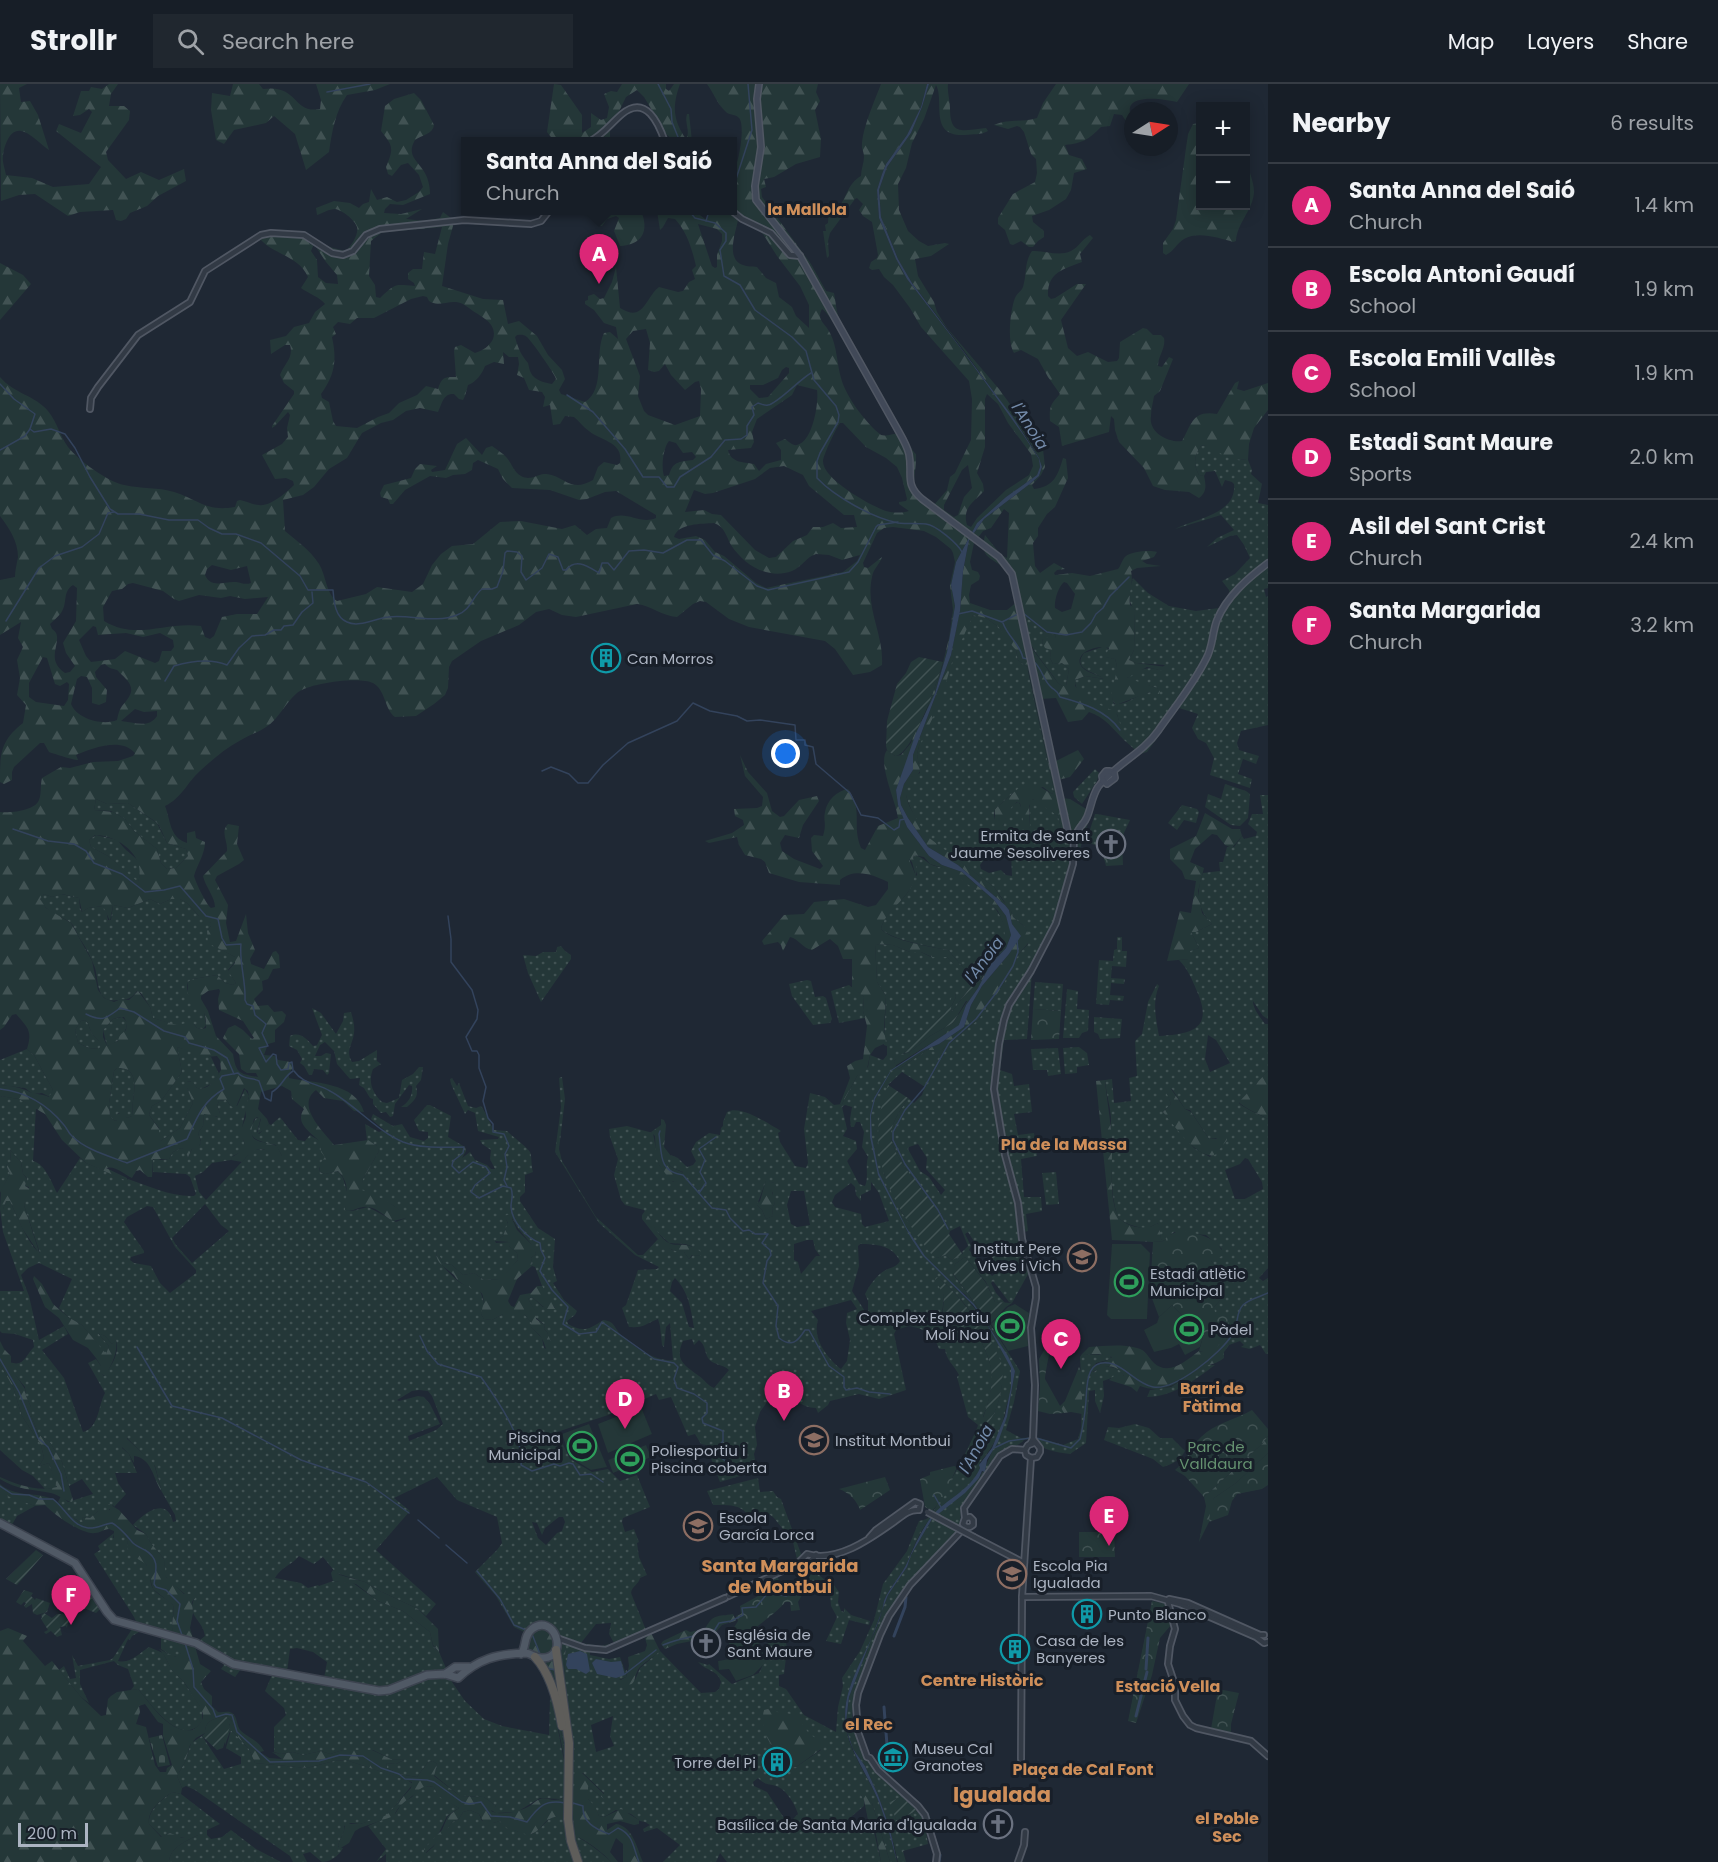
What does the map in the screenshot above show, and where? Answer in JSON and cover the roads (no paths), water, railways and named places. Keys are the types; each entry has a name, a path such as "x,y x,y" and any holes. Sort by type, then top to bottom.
{"highway":[{"path":"557,1645 569,1743 568,1819 578,1862"},
{"path":"533,1655 548,1678 559,1709 567,1754 568,1782"}],"main road":[{"path":"759,84 757,99 760,147 755,186 756,200 800,256 907,448 912,488 919,496 999,557 1012,574 1064,817 1074,832 1085,838"},
{"path":"1074,832 1087,818 1097,789 1103,782 1103,773 1114,772 1145,747 1157,732 1205,662 1211,650 1217,620 1228,602 1240,586 1268,562"},
{"path":"1,1524 73,1561 110,1616 119,1622 193,1642 235,1665 380,1691 392,1689 427,1675 449,1674 457,1678 461,1671 470,1666 501,1655 521,1654 547,1658 557,1645 551,1629 540,1626 530,1631 521,1654"},
{"path":"526,1645 533,1655"}],"street":[{"path":"598,137 623,113 642,109 657,120 663,137"},
{"path":"737,214 771,233 790,255 800,256"},
{"path":"90,409 91,398 98,387 138,335 190,302 205,271 261,236 271,233 304,235 332,253 343,255 353,252 366,235 380,229 464,220 531,224 541,221 545,215"},
{"path":"1025,1450 1033,1441 1035,1385 1030,1328 1036,1287 1022,1237 1018,1203 1006,1161 994,1089 1004,1020 1009,1005 1031,971 1056,923 1073,864 1074,832"},
{"path":"1031,1458 1040,1454 1040,1448 1033,1441"},
{"path":"964,1527 962,1522 965,1518 963,1510 965,1506 1000,1456 1012,1449 1025,1450"},
{"path":"1025,1450 1026,1455 1031,1458"},
{"path":"1021,1759 1022,1597 1031,1458"},
{"path":"557,1645 565,1641 599,1650 610,1649 803,1561 810,1563 813,1556 843,1552 917,1508 1024,1563"},
{"path":"936,1862 937,1852 925,1815 906,1794 878,1770 862,1747 855,1705 884,1624 897,1602 921,1571 964,1527 970,1527 973,1523 970,1517 965,1518"},
{"path":"1022,1597 1151,1596 1188,1603 1258,1634 1266,1633"},
{"path":"1168,1600 1175,1632 1170,1646 1168,1664 1175,1685 1175,1700 1184,1716 1190,1725 1196,1728 1251,1741 1268,1756"},
{"path":"1168,1600 1268,1642"},
{"path":"1262,1641 1266,1633"},
{"path":"1018,1862 1024,1845 1025,1832"}],"water":[{"path":"927,84 929,84 922,107 911,133 887,167 879,190 881,217 898,259 912,283 1012,416 1039,458 1042,467 1039,476 984,519 969,540 963,571 960,611 951,655 913,755 913,770 904,784 900,798 908,818 928,847 958,865 1005,905 1009,910 1012,924 1021,936 982,986 971,1005 964,1027 891,1071 875,1099 871,1116 872,1138 879,1173 906,1227 925,1256 974,1304 1008,1356 1015,1371 1007,1417 998,1442 987,1460 985,1472 982,1471 979,1478 965,1493 932,1519 911,1555 907,1567 888,1595 882,1612 884,1601 928,1521 976,1476 979,1465 992,1448 1005,1416 1011,1387 1011,1368 988,1326 973,1305 923,1256 911,1238 878,1175 870,1137 870,1115 874,1098 891,1070 959,1025 966,1005 990,965 1006,948 1011,935 1006,916 994,900 962,872 942,865 929,856 907,827 898,805 896,790 916,733 935,693 947,652 955,606 951,585 956,562 977,523 1006,497 1037,475 1040,467 1039,459 1024,436 907,279 879,218 877,190 882,174 886,164 907,135 921,107"},
{"path":"871,1639 849,1697 847,1731 845,1717 846,1703 854,1677"},
{"path":"580,1651 587,1654 590,1671 586,1674 576,1669 568,1669 566,1665 568,1654"},
{"path":"596,1659 621,1661 625,1675 616,1678 597,1674 592,1663"},
{"path":"853,1749 865,1766 878,1795 890,1829 897,1862 880,1805"}],"waterway":[{"path":"327,92 370,84"},
{"path":"658,84 671,109 672,122 678,137"},
{"path":"737,176 752,130 748,84"},
{"path":"692,215 695,218 715,223 726,233 726,241 720,250 724,276 740,285 755,310 792,337 806,351 814,380 836,406 839,415 838,422 820,453 817,461 817,478 844,499 877,517 898,523 930,525 941,531 962,552"},
{"path":"706,221 708,215"},
{"path":"567,395 593,412 625,449 643,477 659,477 667,487 674,487 680,477 711,457 725,440 741,439 747,435 747,426 754,415 752,407 758,403 772,404 811,373"},
{"path":"0,384 14,399 35,414 30,429 34,432 51,429 65,434 110,509 118,514 139,514 169,520 198,520 222,534 236,534 261,543 300,576 308,590 333,590 340,617 352,624 388,617 440,619 462,613 482,589 497,587 507,551 517,552 522,556 521,572 526,580 542,568 549,554 558,557 563,570 578,564 599,573 602,563 608,563 614,570 629,551 644,550 663,553 687,540 701,540 713,555 725,561 757,586 768,590 849,572 858,562 876,527 898,522"},
{"path":"0,450 25,436 30,429"},
{"path":"6,621 39,568 55,556 82,547 99,534 108,513 114,512"},
{"path":"1023,613 1047,632 1066,635 1082,632 1103,608 1110,596 1129,577"},
{"path":"165,681 174,666 180,664 207,661 227,665 239,648 252,636 265,635 274,630 281,630 284,626 293,625 302,612 313,603 312,592"},
{"path":"958,614 972,611 1002,622 1018,614"},
{"path":"1003,623 1023,658 1028,659"},
{"path":"1032,660 1047,683 1060,697 1101,712 1120,730"},
{"path":"542,771 551,767 569,774 578,783 588,783 603,765 628,743 677,721 693,703 710,711 737,716 747,721 760,720 795,725 796,740 805,740 805,745 813,747 816,764 850,793 861,815 878,818 894,830 899,827 900,820 905,819"},
{"path":"13,829 48,841 74,844 86,851 94,863 122,874 145,892 180,886 206,916 218,919 226,945 241,944 245,1000 247,1004 253,1006 255,1015 266,1024 262,1033 268,1046 259,1048 266,1062 273,1054 276,1055 277,1064 281,1070 288,1069 289,1063 292,1062 293,1070"},
{"path":"448,916 451,962 472,990 478,1010 477,1019 466,1037 472,1051 477,1051 479,1055 479,1068 486,1087 483,1101 488,1118 493,1124 493,1132 504,1134 509,1146 505,1154 507,1167 504,1180 507,1186"},
{"path":"948,1229 938,1210 905,1164 893,1140 893,1132 905,1110 924,1088 949,1043 976,1019 996,993 1013,966 1018,952 1017,940"},
{"path":"86,1014 100,1019 120,1008 134,1012 164,1031 185,1037 189,1043 214,1050 227,1058 234,1074"},
{"path":"0,1089 36,1100 78,1141 98,1152 127,1163 187,1139 206,1104 224,1089 220,1079 222,1076 238,1073 243,1077 259,1081 265,1098 271,1101 272,1092 293,1071"},
{"path":"294,1071 310,1083 325,1088 339,1097 384,1132 403,1142 425,1147 464,1147 463,1153 453,1161 452,1166 459,1173 473,1162 486,1167 490,1173 475,1185 471,1192 479,1198 503,1186 511,1188 511,1207 514,1218 525,1233 540,1243 545,1258 540,1271 552,1290 568,1307 563,1324 579,1334 596,1332 602,1322 654,1359 674,1363 678,1367 674,1379 677,1388 694,1394 707,1403 707,1413 702,1418 703,1423 723,1431 723,1441 718,1447 719,1456 733,1467 741,1469"},
{"path":"660,1131 661,1155 669,1170 683,1175 712,1208 726,1210 730,1218 743,1231 768,1234 762,1243 770,1250 771,1255 767,1261 763,1283 778,1306 776,1326 779,1338 791,1343 797,1340 805,1330 809,1330 829,1366 844,1377 846,1390 857,1388 890,1394"},
{"path":"699,1193 706,1183 700,1172 705,1160 699,1149 716,1137"},
{"path":"1036,1438 1071,1448 1080,1439 1088,1380 1093,1368 1098,1364 1113,1364 1142,1383 1153,1387 1173,1383 1197,1369 1226,1343 1236,1328 1243,1305 1268,1293"},
{"path":"1232,1336 1239,1335"},
{"path":"420,1336 427,1351 438,1364 481,1377 514,1431 519,1443 521,1465 532,1471 554,1464 560,1466 569,1463 573,1464 580,1475 591,1474 603,1482"},
{"path":"137,1347 172,1406 222,1418 301,1460 366,1482 409,1513"},
{"path":"0,1359 19,1392 38,1438 48,1447 61,1474 64,1491"},
{"name":"l'Anoia","path":"994,1448 1009,1441 1031,1438"},
{"path":"0,1486 12,1494 53,1499 82,1527 94,1528 112,1523 134,1544 150,1553 156,1565 154,1584 166,1590 180,1604 177,1621 182,1635"},
{"path":"934,1495 942,1509"},
{"path":"418,1520 439,1538"},
{"path":"446,1545 467,1563"},
{"path":"477,1571 500,1599 514,1625 526,1630"},
{"path":"663,1645 714,1631 719,1623 731,1621 743,1615 742,1608 756,1607 767,1594 786,1596 810,1584"},
{"name":"el Rec","path":"894,1636 905,1607 906,1597"},
{"path":"532,1634 540,1654"},
{"path":"1146,1669 1148,1638"},
{"path":"185,1643 193,1669 194,1687 213,1709 216,1717 232,1715 237,1732 270,1762 319,1761 340,1755 363,1756 381,1768 399,1774 405,1779 434,1782 462,1802 469,1804 481,1802 491,1816 510,1817 527,1822 543,1805 552,1802 565,1803"},
{"path":"625,1674 656,1650"},
{"path":"547,1668 555,1670"},
{"path":"1136,1716 1147,1672"},
{"name":"el Rec","path":"884,1707 887,1745"},
{"name":"el Rec","path":"887,1750 889,1762"},
{"path":"573,1803 583,1806 587,1821 594,1827 609,1834 618,1828 627,1834 639,1862"},
{"name":"el Rec","path":"933,1834 937,1847"},
{"name":"el Rec","path":"939,1862 940,1855"}],"place":[{"name":"Santa Anna del Saió","path":"599,284"},
{"name":"Can Morros","path":"606,658"},
{"name":"Ermita de Sant Jaume Sesoliveres","path":"1111,844"},
{"name":"Institut Pere Vives i Vich","path":"1082,1257"},
{"name":"Estadi atlètic Municipal","path":"1129,1282"},
{"name":"Complex Esportiu Molí Nou","path":"1010,1326"},
{"name":"Pàdel","path":"1189,1329"},
{"name":"Escola Emili Vallès","path":"1061,1369"},
{"name":"Escola Antoni Gaudí","path":"784,1421"},
{"name":"Estadi Sant Maure","path":"625,1429"},
{"name":"Institut Montbui","path":"814,1440"},
{"name":"Piscina Municipal","path":"582,1446"},
{"name":"Poliesportiu i Piscina coberta","path":"630,1459"},
{"name":"Escola García Lorca","path":"698,1526"},
{"name":"Asil del Sant Crist","path":"1109,1546"},
{"name":"Escola Pia Igualada","path":"1012,1574"},
{"name":"Punto Blanco","path":"1087,1614"},
{"name":"Santa Margarida","path":"71,1625"},
{"name":"Església de Sant Maure","path":"706,1643"},
{"name":"Casa de les Banyeres","path":"1015,1649"},
{"name":"Museu Cal Granotes","path":"893,1757"},
{"name":"Torre del Pi","path":"777,1762"},
{"name":"Basílica de Santa Maria d'Igualada","path":"998,1824"}],"district":[{"name":"la Mallola","path":"807,209"},
{"name":"Pla de la Massa","path":"1064,1144"},
{"name":"Barri de Fàtima","path":"1212,1397"},
{"name":"Santa Margarida de Montbui","path":"780,1575"},
{"name":"Centre Històric","path":"982,1680"},
{"name":"Estació Vella","path":"1168,1686"},
{"name":"el Rec","path":"869,1724"},
{"name":"Plaça de Cal Font","path":"1083,1769"},
{"name":"Igualada","path":"1002,1794"},
{"name":"el Poble Sec","path":"1227,1827"}],"park label":[{"name":"Parc de Valldaura","path":"1216,1454"}]}
